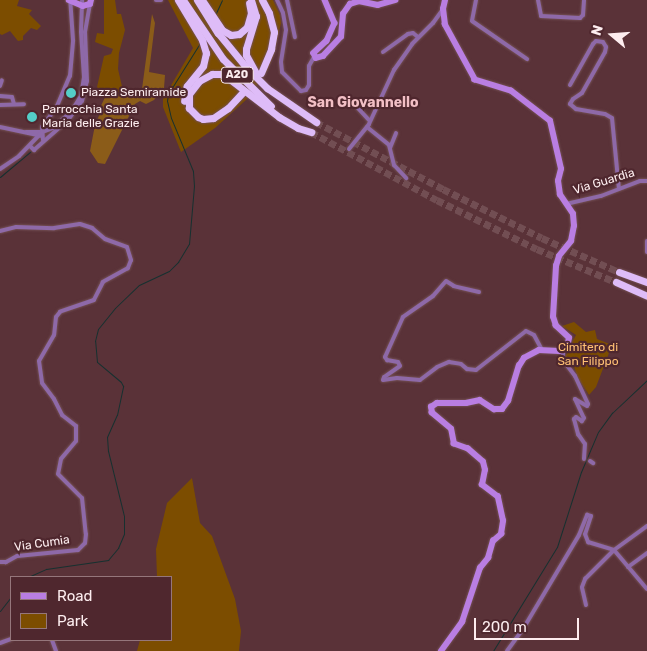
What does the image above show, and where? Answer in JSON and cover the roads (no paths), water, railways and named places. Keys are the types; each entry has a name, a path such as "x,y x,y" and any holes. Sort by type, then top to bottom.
{"highway":[{"name":"A20","path":"178,0 202,40 206,53 203,66 185,92 186,110 200,121 213,121 230,110 244,93 228,108 213,118 198,117 189,108 189,94 199,82 212,74 223,74 279,117 298,128 311,132 281,114 238,76 210,42 183,0"},
{"name":"A20","path":"197,0 227,44 267,88 316,122"},
{"path":"202,0 224,32 234,36 242,33 249,23 250,9 247,0"},
{"path":"251,0 256,16 247,44 246,55 267,88"},
{"path":"260,0 267,13 272,32 269,49 260,72"},
{"path":"619,272 647,280"},
{"path":"616,282 647,294"}],"street":[{"path":"0,169 77,110 84,97 87,66 85,32 91,2 81,3 70,0 73,45 69,78 52,115 42,126 43,136"},
{"path":"156,0 161,0"},
{"path":"277,0 286,30 281,62 282,72 301,91 306,90 309,84 309,66 316,50 327,41 335,25 325,0"},
{"path":"287,0 295,37"},
{"path":"314,57 323,56 342,37 342,20 345,10 354,2 361,0 378,5 395,0"},
{"path":"441,651 462,622 480,568 488,558 492,542 501,534 503,524 498,496 482,485 485,468 483,462 470,451 454,444 451,429 432,413 431,407 437,403 466,404 480,400 494,409 502,409 508,401 522,360 531,353 542,350 563,350 568,345 569,338 556,326 553,317 556,262 571,241 574,230 573,214 559,194 560,169 550,121 511,91 475,80 446,28 443,9 445,0"},
{"path":"476,0 472,22 527,59"},
{"path":"538,0 540,16 580,18 583,15 584,0"},
{"path":"43,136 65,118 81,96 84,77 81,3"},
{"path":"349,149 367,127 394,70 418,37 433,23 443,9"},
{"path":"382,52 408,34 413,33 418,37"},
{"path":"570,85 594,42 603,42 606,47 605,52 582,93 573,99 570,104 576,109 605,114 612,118 619,189"},
{"path":"0,86 2,80"},
{"path":"0,96 12,98 14,104"},
{"path":"0,105 24,104"},
{"path":"355,105 369,120"},
{"path":"0,127 43,136"},
{"path":"367,127 387,142 394,165 406,178"},
{"path":"390,148 396,133"},
{"name":"Via Guardia","path":"566,204 647,181"},
{"name":"Via Cumia","path":"0,231 16,227 54,228 80,224 92,228 105,239 127,247 131,260 128,268 103,282 95,299 60,312 54,335 39,361 42,383 53,396 62,415 76,426 76,439 61,459 58,474 82,498 86,534 85,543 78,550 16,556 6,562 0,562"},
{"path":"647,241 647,252"},
{"path":"479,292 454,286 446,281 433,296 403,317 385,357 387,360 398,362 400,366 384,376 384,380 397,378 420,380 437,367 449,362 461,364 467,369 476,370 526,331 534,334 542,350"},
{"path":"563,350 563,360 576,376 588,404 587,406 575,399 584,418 582,421 576,417 574,419 578,434 584,442 584,459"},
{"path":"507,651 523,629 579,535 587,515 590,516 585,534 588,542 614,550 647,590"},
{"path":"586,604 582,587 583,582 614,550 647,526"},
{"path":"628,567 647,553"}],"waterway":[{"path":"216,13 222,0"},
{"path":"30,576 46,569 108,560 118,548 124,534 124,516 108,451 107,437 117,415 123,386 121,382 97,362 95,341 98,329 115,308 139,285 169,271 178,262 189,244 194,186 193,171 171,118 167,101 168,94 200,43"},
{"path":"0,177 31,151"},
{"path":"493,651 557,547 581,472 598,432 612,413 647,380"},
{"path":"0,611 10,598"}],"tunnel":[{"path":"316,122 443,189 542,238 619,272"},
{"path":"311,132 437,200 537,249 616,282"}],"place":[{"name":"Piazza Semiramide","path":"71,93"},
{"name":"Parrocchia Santa Maria delle Grazie","path":"32,117"}],"district":[{"name":"San Giovannello","path":"363,103"}],"park label":[{"name":"Cimitero di San Filippo","path":"588,355"}]}
